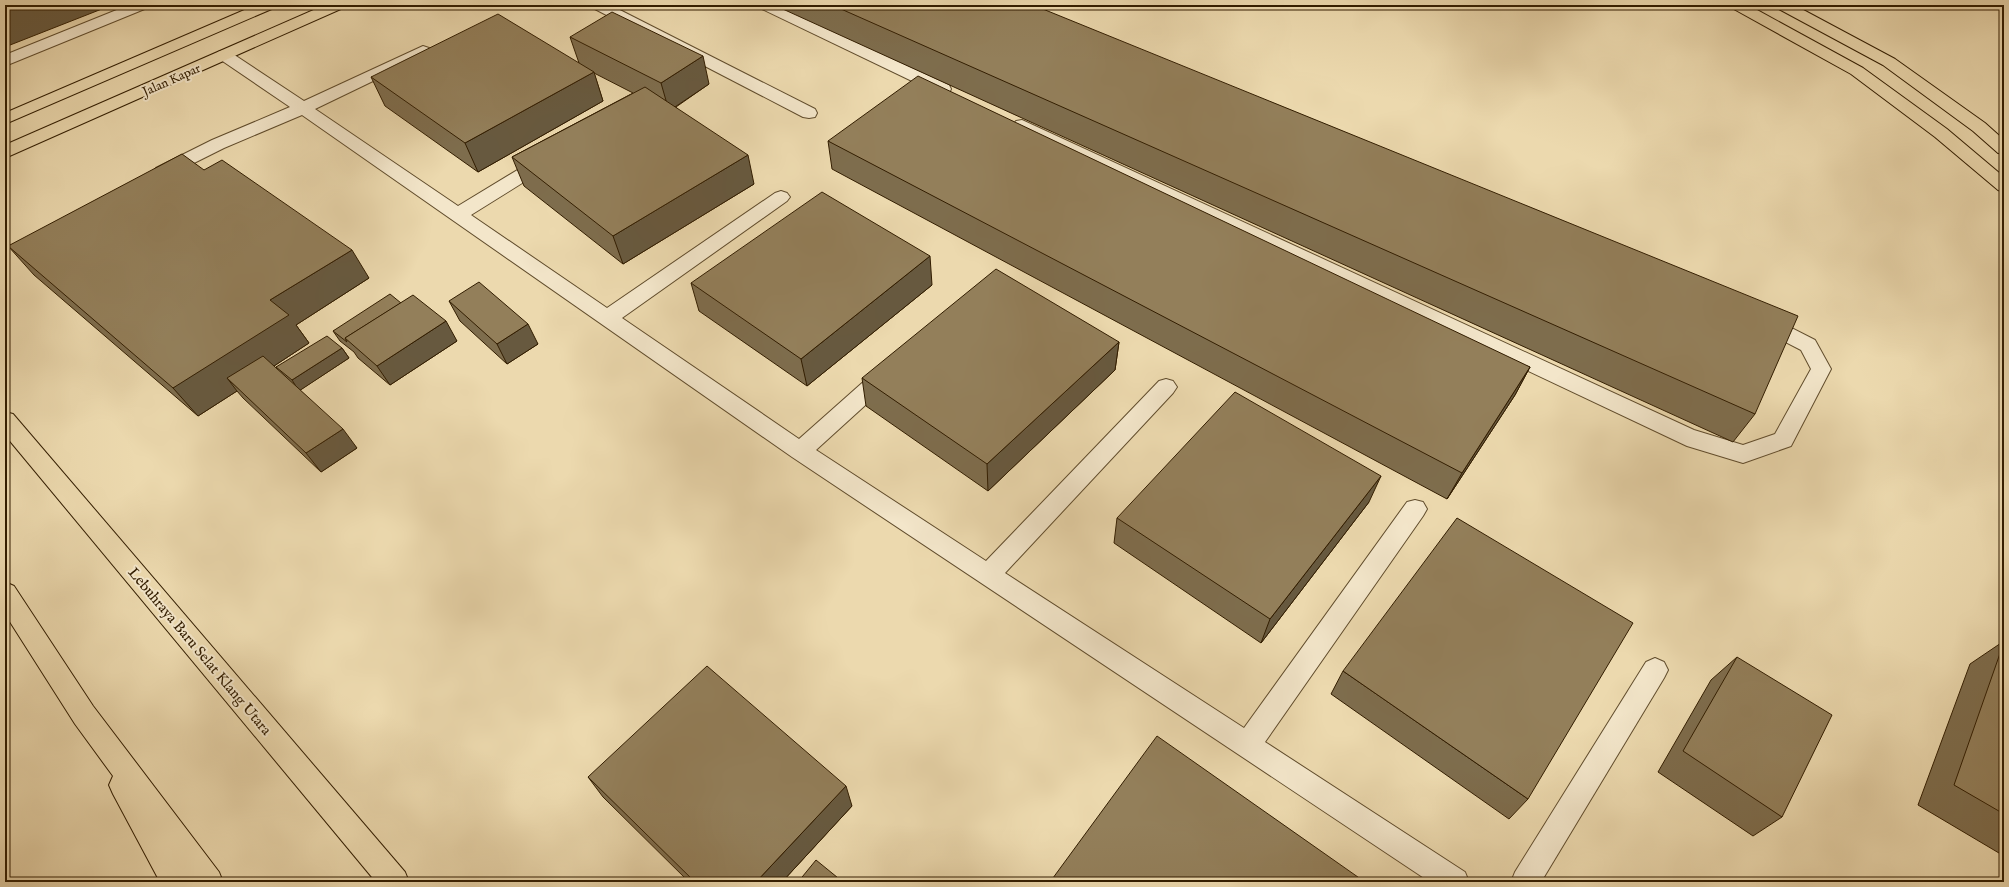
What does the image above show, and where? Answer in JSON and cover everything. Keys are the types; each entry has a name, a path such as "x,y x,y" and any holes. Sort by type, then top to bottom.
{"highway":[{"name":"Jalan Kapar","path":"5,119 269,5"},
{"name":"Jalan Kapar","path":"5,152 338,5"},
{"path":"1737,5 1858,71 1941,133 2004,186"},
{"path":"1782,5 1889,62 1979,127 2004,149"},
{"name":"Lebuhraya Baru Selat Klang Utara","path":"5,420 395,882"},
{"path":"5,593 84,715 209,882"},
{"path":"84,715 176,882"}],"street":[{"path":"5,61 142,5"},
{"path":"598,5 809,112"},
{"path":"765,5 959,96"},
{"path":"145,181 218,144 303,108 441,43"},
{"path":"224,55 458,214 800,451 1455,882"},
{"path":"1002,116 1687,437 1743,454 1782,440 1821,369 1808,345 1746,313"},
{"path":"458,214 557,154"},
{"path":"608,318 781,197"},
{"path":"800,451 898,363"},
{"path":"988,575 1166,387"},
{"path":"1247,745 1415,509"},
{"path":"1525,882 1655,670"}],"building":[{"path":"832,5 1033,5 1798,316 1755,414"},
{"path":"612,12 703,56 661,83 570,37"},
{"path":"498,14 594,72 465,143 371,77"},
{"path":"918,76 1530,367 1462,473 828,141"},
{"path":"645,87 748,155 613,236 512,157"},
{"path":"182,154 204,170 222,160 352,250 270,300 289,315 173,388 8,246"},
{"path":"822,192 930,256 801,359 691,283"},
{"path":"996,269 1119,342 987,464 862,378"},
{"path":"479,282 528,324 497,344 449,301"},
{"path":"390,294 401,303 345,338 347,342 333,331"},
{"path":"413,295 446,321 377,366 345,338"},
{"path":"327,336 342,348 292,380 276,367"},
{"path":"263,356 343,429 306,453 227,378"},
{"path":"1235,392 1381,476 1270,619 1117,518"},
{"path":"1457,518 1633,623 1528,799 1343,671"},
{"path":"2004,642 2004,814 1954,785"},
{"path":"1737,657 1832,715 1782,817 1683,751"},
{"path":"707,666 846,786 756,882 695,882 588,777"},
{"path":"1157,736 1365,882 1050,882"},
{"path":"816,860 843,882 798,882"}]}
